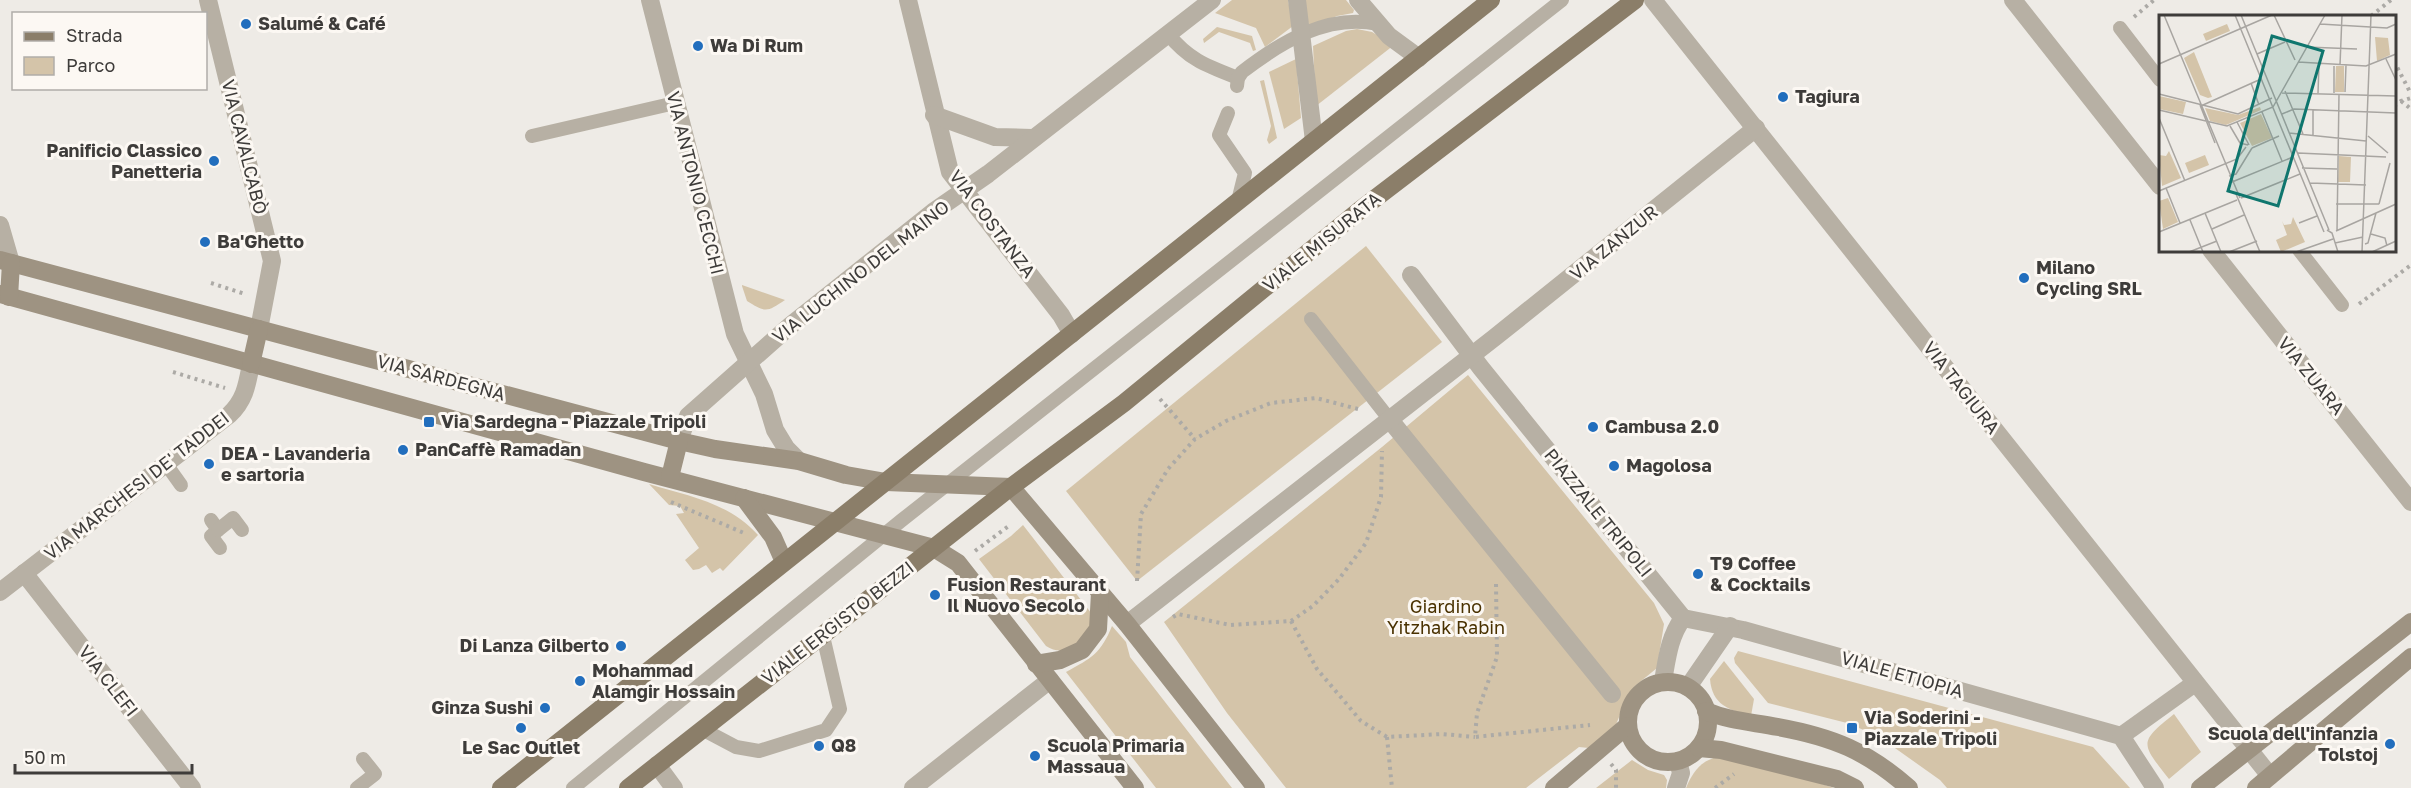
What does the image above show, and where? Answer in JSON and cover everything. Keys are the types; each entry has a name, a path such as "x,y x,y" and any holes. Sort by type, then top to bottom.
{"main road":[{"path":"501,788 1491,0"},
{"name":"VIALE MISURATA","path":"1011,487 1147,384 1360,210 1635,0"},
{"name":"VIA SARDEGNA","path":"5,262 679,441 715,449 799,461 846,475 886,482"},
{"path":"5,262 5,296"},
{"name":"VIA SARDEGNA","path":"5,296 835,522"},
{"path":"251,364 259,329"},
{"path":"670,477 679,441"},
{"path":"886,482 1011,487 1127,624 1256,788"},
{"path":"934,548 1011,487"},
{"path":"744,498 773,537 784,562"},
{"path":"835,522 934,548 958,563 1135,788"},
{"name":"VIALE ERGISTO BEZZI","path":"628,788 934,548"},
{"path":"1036,664 1060,660 1082,650 1098,629 1100,593"},
{"path":"2200,788 2411,622"},
{"path":"2256,788 2411,657"},
{"path":"1663,681 1688,687 1699,697 1706,711 1708,725 1699,748 1678,761 1658,761 1645,755 1632,740 1628,726 1629,711 1636,696 1648,686 1663,681"},
{"path":"1706,711 1720,717 1809,732 1845,744 1883,765 1909,788"},
{"path":"1554,788 1628,726"},
{"path":"1699,748 1721,750 1838,779 1855,788"}],"street":[{"name":"VIA CAVALCABÒ","path":"208,0 272,261 259,329"},
{"name":"VIA ANTONIO CECCHI","path":"650,0 735,334 764,394 775,430 786,448 799,461"},
{"name":"VIA COSTANZA","path":"908,0 934,115 950,172 1061,315 1072,334"},
{"name":"VIA LUCHINO DEL MAINO","path":"748,363 791,325 933,212 964,192 1212,0"},
{"path":"1297,0 1303,34 1314,141"},
{"path":"1358,0 1389,36 1419,58"},
{"name":"VIA TAGIURA","path":"1653,0 2270,776"},
{"path":"2013,0 2159,185"},
{"path":"934,115 995,137 1032,138"},
{"name":"VIA ZANZUR","path":"1471,356 1756,128"},
{"path":"0,225 5,262"},
{"name":"VIA ZUARA","path":"2213,252 2411,502"},
{"name":"PIAZZALE TRIPOLI","path":"1411,275 1471,356 1683,618"},
{"path":"1127,624 1471,356"},
{"path":"679,441 688,416 748,363"},
{"name":"VIA MARCHESI DE' TADDEI","path":"0,592 238,407 246,394 251,364"},
{"path":"1390,420 1612,694"},
{"name":"VIA CLEFI","path":"24,573 192,788"},
{"path":"1663,681 1669,646 1675,628 1683,618"},
{"name":"VIALE ETIOPIA","path":"1683,618 1730,626 2121,736"},
{"path":"1688,687 1730,626"},
{"path":"913,788 1050,680"},
{"path":"2156,788 2121,736 2195,683"},
{"path":"1676,788 1681,773 1678,761"},
{"path":"657,765 674,788"}],"lane":[{"path":"884,534 1562,0"},
{"path":"1168,34 1196,62 1237,82 1248,67 1303,34 1336,22 1365,21 1378,24"},
{"path":"2120,28 2159,79"},
{"path":"532,136 675,103"},
{"path":"1228,113 1219,135 1245,173 1237,203"},
{"path":"2301,252 2342,304"},
{"path":"1311,319 1390,420"},
{"path":"166,464 182,485"},
{"path":"220,548 211,536 214,525 233,518 242,530"},
{"name":"VIALE ERGISTO BEZZI","path":"573,788 884,534"},
{"path":"702,729 736,747 759,751 826,730 840,709 823,636"},
{"path":"357,788 375,774 363,759"}],"path":[{"path":"2120,28 2154,0"},
{"path":"2372,15 2391,0"},
{"path":"2396,65 2411,96 2396,105"},
{"path":"2401,101 2411,109"},
{"path":"2342,304 2360,304 2411,265"},
{"path":"211,283 247,295"},
{"path":"172,372 234,390"},
{"path":"1147,384 1195,439"},
{"path":"1137,581 1141,514 1168,469 1195,439 1226,421 1271,403 1316,398 1355,409 1365,408"},
{"path":"1164,622 1178,614 1230,625 1291,621 1313,606 1366,543 1381,497 1382,447"},
{"path":"663,499 749,535"},
{"path":"975,551 1010,525"},
{"path":"1475,737 1476,714 1497,657 1496,574"},
{"path":"1291,621 1317,669 1361,721 1387,737 1442,734 1475,737 1590,725"},
{"path":"1387,737 1392,788"},
{"path":"1609,762 1616,770 1616,788"}],"green space":[{"path":"1232,0 1288,0 1293,26 1265,47 1256,28 1215,13"},
{"path":"1305,0 1346,0 1354,10 1353,13 1337,16 1309,28"},
{"path":"1217,27 1252,36 1256,50 1253,51 1250,43 1219,32 1204,43 1203,39"},
{"path":"1357,29 1372,32 1394,45 1316,106 1313,46 1346,31"},
{"path":"1296,59 1301,118 1284,129 1269,72"},
{"path":"1264,80 1277,138 1269,144 1267,140 1271,126 1260,81"},
{"path":"1366,246 1442,342 1137,581 1066,491"},
{"path":"742,285 785,300 770,309 758,308 747,301"},
{"name":"Giardino Yitzhak Rabin","path":"1468,375 1654,603 1664,624 1657,668 1635,686 1628,695 1615,727 1589,748 1579,747 1526,788 1286,788 1227,713 1164,622"},
{"path":"649,484 721,508 735,515 758,535 723,571 720,568 712,573 706,565 693,570 685,560 699,548 676,514 684,513 680,506 669,505"},
{"path":"1023,525 1095,618 1081,639 1069,648 1054,650 1046,646 979,559"},
{"path":"1112,626 1126,642 1130,657 1232,788 1156,788 1066,672 1095,654 1104,643"},
{"path":"1738,651 2093,747 2130,788 1947,788 1940,780 1878,736 1847,723 1768,703 1735,663 1734,658"},
{"path":"1724,661 1754,699 1751,716 1729,709 1714,695 1710,679"},
{"path":"2174,714 2201,752 2169,779 2153,758 2148,744 2154,731"},
{"path":"1718,757 1792,774 1834,788 1686,788 1698,768"},
{"path":"1632,760 1648,770 1664,775 1667,780 1666,788 1596,788"}],"place":[{"name":"Salumé & Café","path":"246,24"},
{"name":"Wa Di Rum","path":"698,46"},
{"name":"Tagiura","path":"1783,97"},
{"name":"Panificio Classico Panetteria","path":"214,161"},
{"name":"Ba'Ghetto","path":"205,242"},
{"name":"Milano Cycling SRL","path":"2024,278"},
{"name":"Via Sardegna - Piazzale Tripoli","path":"429,422"},
{"name":"Cambusa 2.0","path":"1593,427"},
{"name":"PanCaffè Ramadan","path":"403,450"},
{"name":"DEA - Lavanderia e sartoria","path":"209,464"},
{"name":"Magolosa","path":"1614,466"},
{"name":"T9 Coffee & Cocktails","path":"1698,574"},
{"name":"Fusion Restaurant Il Nuovo Secolo","path":"935,595"},
{"name":"Di Lanza Gilberto","path":"621,646"},
{"name":"Mohammad Alamgir Hossain","path":"580,681"},
{"name":"Ginza Sushi","path":"545,708"},
{"name":"Le Sac Outlet","path":"521,728"},
{"name":"Via Soderini - Piazzale Tripoli","path":"1852,728"},
{"name":"Scuola dell'infanzia Tolstoj","path":"2390,744"},
{"name":"Q8","path":"819,746"},
{"name":"Scuola Primaria Massaua","path":"1035,756"}]}
